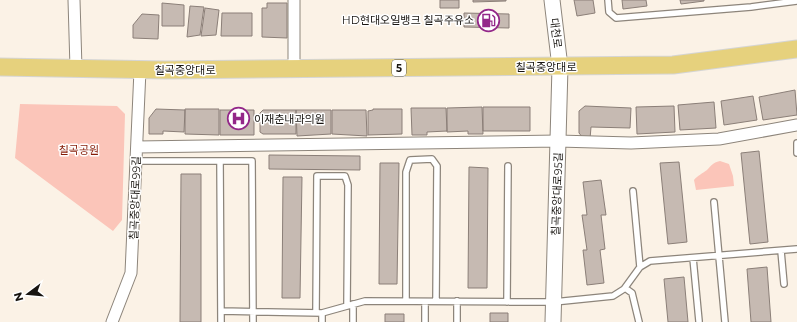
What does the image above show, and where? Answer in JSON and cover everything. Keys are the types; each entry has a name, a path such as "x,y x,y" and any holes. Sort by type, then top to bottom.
{"main road":[{"name":"대천로","path":"552,0 560,67"},
{"name":"칠곡중앙대로","path":"0,67 140,70 294,70 673,65 797,49"},
{"name":"칠곡중앙대로95길","path":"553,322 560,67"}],"street":[{"path":"74,0 76,68"},
{"path":"294,0 294,70"},
{"name":"칠곡중앙대로99길","path":"112,322 131,272 140,70"},
{"path":"137,147 558,141 631,143 719,139 797,125"}],"lane":[{"path":"608,0 610,12 616,18 751,8 797,1"},
{"path":"797,143 797,153"},
{"path":"406,301 406,172 410,160 432,159 437,166 436,302"},
{"path":"136,161 252,161 252,322"},
{"path":"220,161 221,322"},
{"path":"507,302 508,166"},
{"path":"322,322 319,312 317,176 344,176 348,185 350,305 353,322"},
{"path":"633,190 640,268"},
{"path":"714,202 725,322"},
{"path":"221,311 319,312 365,301 554,302 613,296 625,288 640,268 650,261 797,249"},
{"path":"781,251 784,284"},
{"path":"693,258 699,321"},
{"path":"625,288 632,293 639,322"},
{"path":"457,301 457,322"},
{"path":"425,302 425,322"}],"green space":[{"name":"칠곡공원","path":"20,104 117,106 125,114 122,220 113,231 15,158"},
{"path":"720,161 729,164 733,176 734,186 696,190 694,180 714,163"}],"building":[{"path":"440,0 459,0 459,8 440,8"},
{"path":"473,0 506,0 506,1 473,2"},
{"path":"574,0 593,0 595,13 577,16"},
{"path":"622,0 646,0 647,6 623,9"},
{"path":"680,0 704,0 704,1 681,4"},
{"path":"162,3 184,5 184,26 162,26"},
{"path":"267,3 287,3 287,38 262,37 262,8 267,8"},
{"path":"190,6 204,7 200,35 187,37"},
{"path":"205,8 219,10 216,35 201,36"},
{"path":"222,13 252,13 252,36 221,36"},
{"path":"464,13 509,14 509,28 464,27"},
{"path":"142,14 159,15 158,39 133,38 133,25"},
{"path":"795,90 797,115 763,120 759,97"},
{"path":"753,96 757,120 724,125 721,101"},
{"path":"714,102 716,128 680,130 678,105"},
{"path":"585,106 631,108 630,128 591,127 590,139 583,138 579,133 579,111"},
{"path":"674,106 675,132 637,134 636,107"},
{"path":"482,107 483,134 468,134 468,131 447,132 447,108"},
{"path":"483,107 530,107 530,131 483,131"},
{"path":"411,108 446,108 447,131 427,132 427,135 412,135"},
{"path":"156,109 185,110 184,132 163,131 163,134 149,134 149,118"},
{"path":"185,109 219,109 219,135 185,134"},
{"path":"373,109 402,109 402,134 368,135 368,111"},
{"path":"220,110 254,110 254,135 220,135"},
{"path":"263,110 296,110 296,134 263,134 260,132 260,113"},
{"path":"296,110 331,110 331,134 297,136"},
{"path":"332,110 366,110 367,136 332,134"},
{"path":"759,151 768,242 750,244 741,153"},
{"path":"269,155 360,156 360,170 269,169"},
{"path":"679,162 687,242 668,244 660,163"},
{"path":"380,163 399,163 397,284 379,284"},
{"path":"469,167 488,168 487,288 468,288"},
{"path":"181,174 201,174 201,322 180,322"},
{"path":"283,177 302,177 300,298 282,298"},
{"path":"601,180 606,215 601,215 605,249 600,250 604,283 587,285 583,250 587,250 582,215 587,215 583,182"},
{"path":"767,267 771,322 751,322 747,269"},
{"path":"684,277 688,322 668,322 664,279"},
{"path":"490,313 508,313 508,322 490,322"},
{"path":"385,314 404,314 404,322 385,322"}],"place":[{"name":"HD현대오일뱅크 칠곡주유소","path":"489,20"},
{"name":"이재춘내과의원","path":"238,119"}]}
